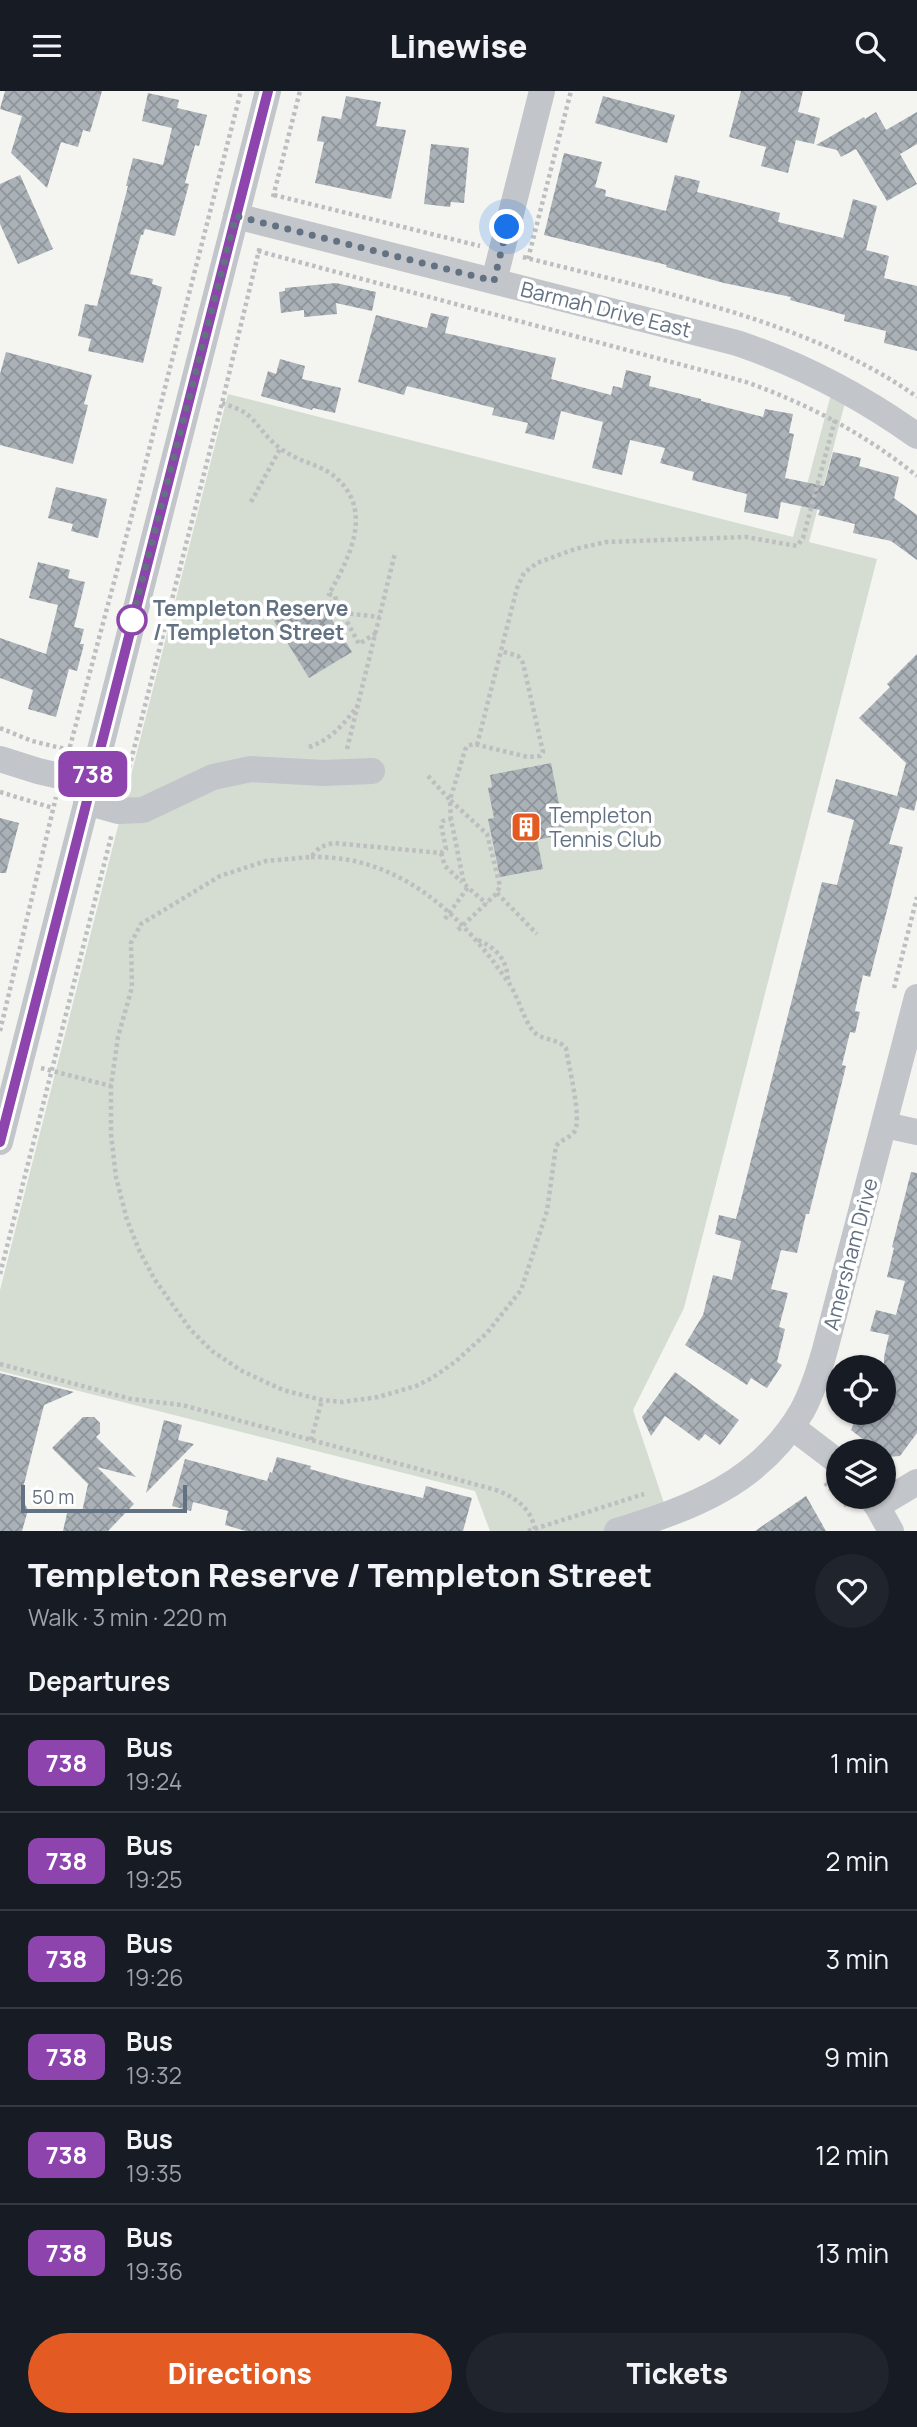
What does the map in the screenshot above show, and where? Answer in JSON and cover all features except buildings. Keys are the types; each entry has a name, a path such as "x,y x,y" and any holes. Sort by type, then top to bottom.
{"street":[{"path":"0,1142 268,91"},
{"path":"494,281 542,91"},
{"name":"Barmah Drive East","path":"236,216 770,354 825,378 917,436"},
{"path":"0,759 38,771 88,793 118,811 143,810 191,785 234,771 372,771"},
{"name":"Amersham Drive","path":"617,1531 668,1515 712,1497 765,1457 792,1427 803,1409 820,1367 885,1125 905,995"},
{"path":"885,1125 917,1132"},
{"path":"792,1427 826,1467"},
{"path":"896,1492 917,1482"},
{"path":"870,1509 891,1531"}],"path":[{"path":"0,728 32,741 69,750 240,91"},
{"path":"271,204 300,91"},
{"path":"527,259 571,91"},
{"path":"274,195 482,247"},
{"path":"0,1274 261,243"},
{"path":"258,251 746,382 787,397 835,420 883,450 917,476"},
{"path":"222,403 252,418 261,432 280,449 332,475 342,485 355,508 356,532 346,562 329,594 335,596 359,644 376,633"},
{"path":"477,745 517,588 524,573 537,563 575,549 606,543 746,537 797,546 803,538 835,420"},
{"path":"251,502 280,449"},
{"path":"347,750 396,553"},
{"path":"342,613 380,617"},
{"path":"466,885 460,868 450,800 465,750 471,744 528,757 540,756 543,752 521,659 501,651"},
{"path":"428,776 487,834 500,886 487,904 460,927"},
{"path":"0,792 54,808 0,1031"},
{"path":"311,857 320,847 333,843 440,853 446,849 442,823 451,819"},
{"path":"440,853 445,866 487,904"},
{"path":"475,939 508,981 532,1029 542,1038 562,1044 566,1048 577,1122 573,1133 556,1146 547,1211 521,1290 487,1333 455,1362 416,1386 378,1398 322,1401 283,1389 225,1361 201,1342 172,1305 148,1267 121,1202 111,1135 111,1086 118,1038 132,987 131,943 141,924 220,876 266,861 311,857 355,860 392,873 421,890 475,939 495,949 506,965 508,981"},
{"path":"453,874 460,868"},
{"path":"445,919 466,885"},
{"path":"497,893 537,934"},
{"path":"905,995 917,897"},
{"path":"52,1071 111,1086"},
{"path":"0,1364 131,1399 182,1405 508,1495 517,1499 528,1512 535,1529"},
{"path":"311,1440 322,1401"},
{"path":"528,1531 650,1493"}],"shaded area":[{"path":"834,383 848,391 809,542 877,559 684,1308 633,1410 668,1515 617,1531 490,1531 475,1491 0,1371 0,1290 228,394 793,537"}],"bus line":[{"name":"738","path":"0,1142 268,91"}],"place":[{"name":"Templeton Reserve / Templeton Street","path":"132,620"},
{"name":"Templeton Tennis Club","path":"526,827"}],"route":[{"path":"132,620 131,624 236,216 494,281 507,227"}]}
